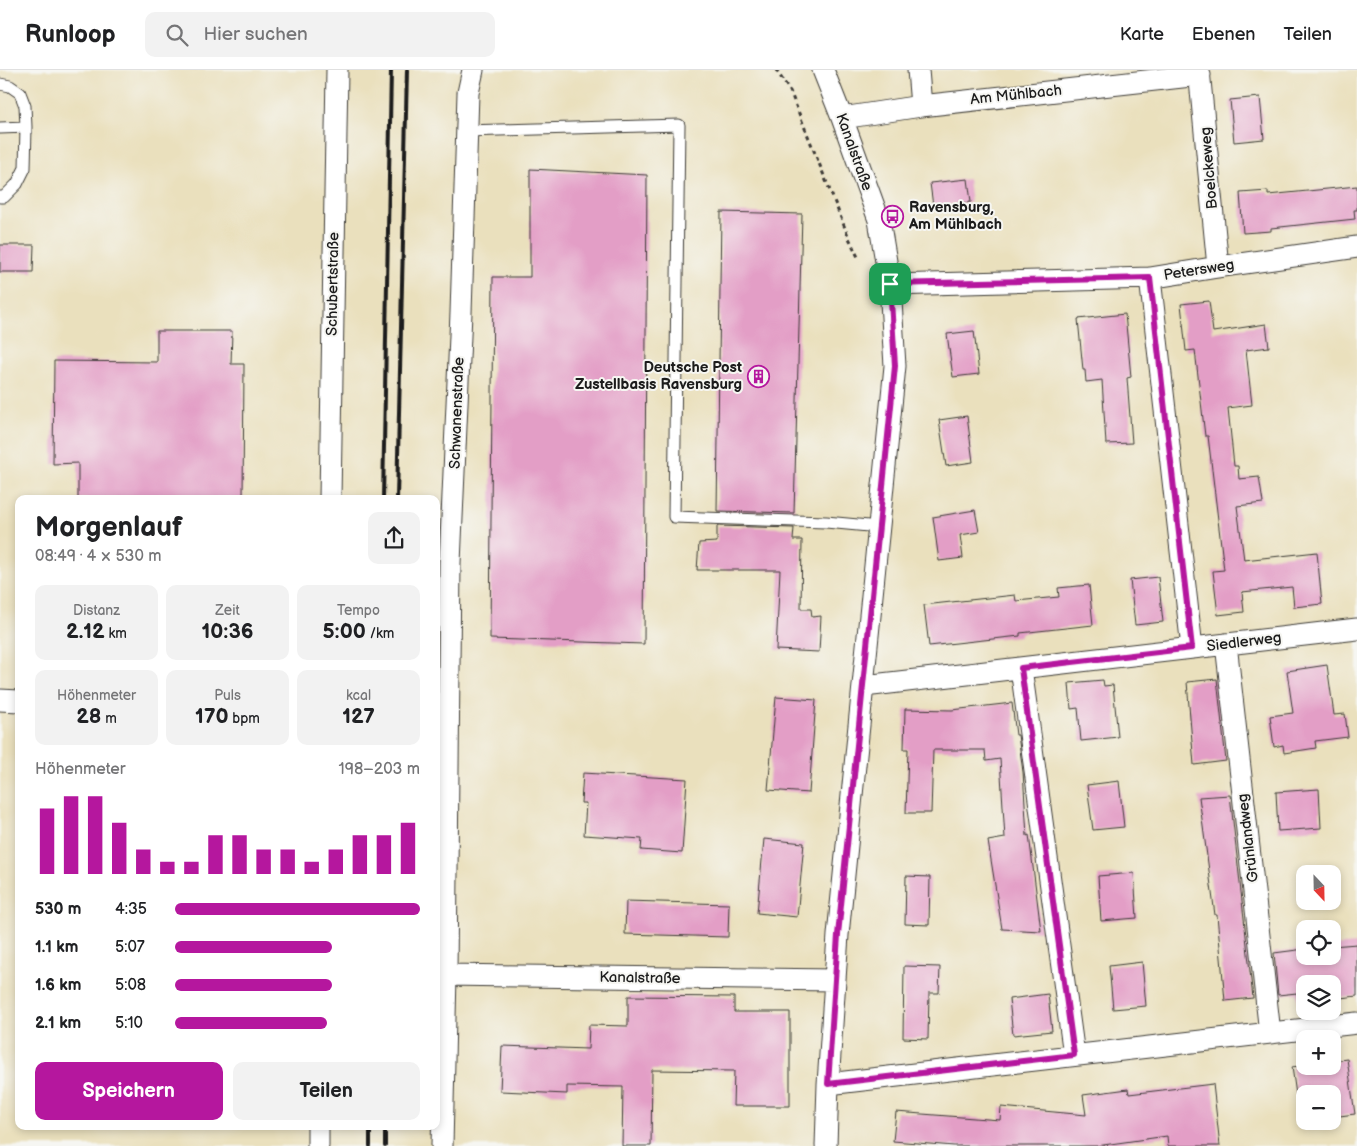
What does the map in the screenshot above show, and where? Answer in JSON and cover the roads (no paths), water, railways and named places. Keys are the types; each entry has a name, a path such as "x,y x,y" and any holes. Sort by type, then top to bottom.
{"street":[{"name":"Schubertstraße","path":"330,495 337,70"},
{"name":"Schwanenstraße","path":"442,1146 446,974 450,563 466,131 468,93 473,70"},
{"name":"Kanalstraße","path":"823,70 879,220 890,284 895,366 834,980 826,1146"},
{"path":"918,70 921,106"},
{"name":"Am Mühlbach","path":"842,118 921,106 1200,73"},
{"name":"Boelckeweg","path":"1200,73 1218,267"},
{"name":"Petersweg","path":"890,284 1150,278 1357,248"},
{"path":"1150,278 1192,648"},
{"name":"Siedlerweg","path":"864,686 1357,629"},
{"name":"Grünlandweg","path":"1226,644 1270,1033"},
{"path":"1021,668 1074,1055"},
{"path":"0,700 15,701"},
{"name":"Kanalstraße","path":"446,974 834,980"},
{"path":"828,1084 1357,1023"},
{"path":"318,1130 318,1146"}],"lane":[{"path":"0,84 10,86 20,93 25,106 26,127 24,168 17,184 4,197 0,197"},
{"path":"466,131 679,125 674,517 826,522 879,527"},
{"path":"0,128 26,127"}],"railway":[{"path":"383,495 391,70"},
{"path":"397,495 407,70"},
{"path":"370,1130 370,1146"},
{"path":"385,1130 385,1146"}],"place":[{"name":"Ravensburg, Am Mühlbach","path":"893,216"},
{"name":"Deutsche Post Zustellbasis Ravensburg","path":"758,376"}]}
